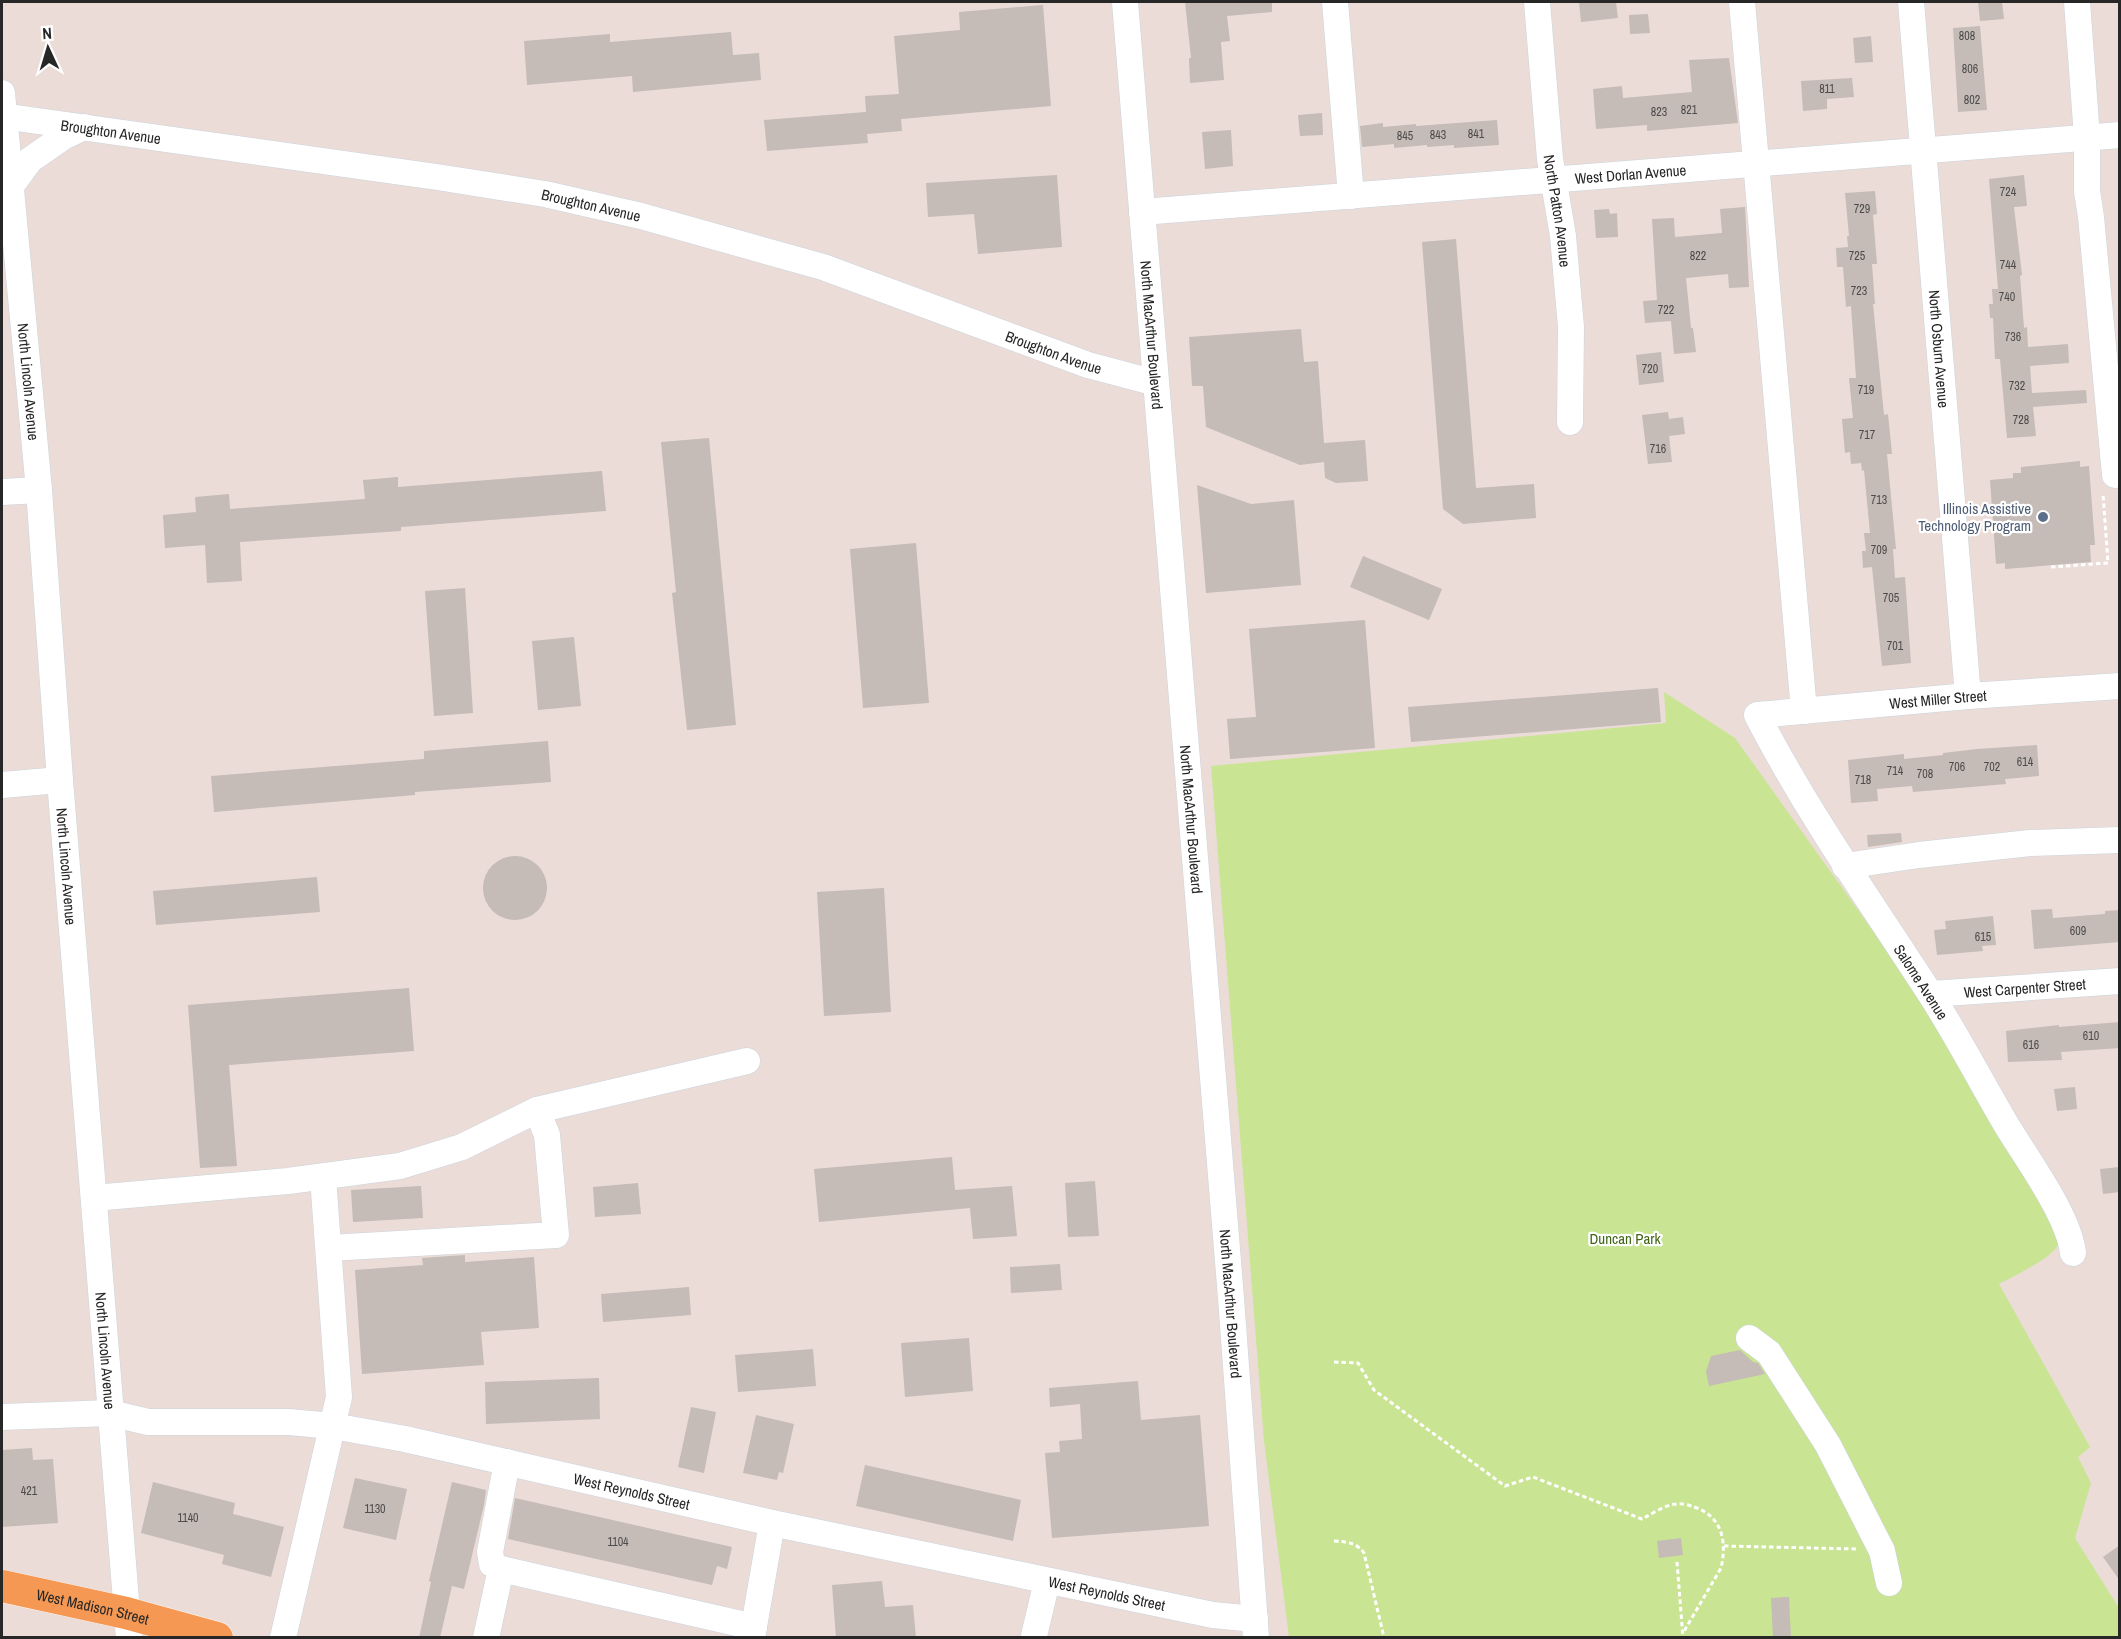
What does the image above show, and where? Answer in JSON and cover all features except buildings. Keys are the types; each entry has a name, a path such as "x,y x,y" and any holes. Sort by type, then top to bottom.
{"main road":[{"name":"West Madison Street","path":"2,1586 127,1625 217,1638"}],"street":[{"name":"North MacArthur Boulevard","path":"1125,2 1256,1628"},
{"path":"1335,2 1351,196"},
{"name":"North Patton Avenue","path":"1537,2 1550,159 1563,236 1571,327 1570,422"},
{"path":"1742,2 1804,711"},
{"name":"North Osburn Avenue","path":"1911,2 1968,696"},
{"path":"2077,2 2087,137 2086,191 2091,217 2110,484"},
{"name":"Broughton Avenue","path":"2,108 84,127 545,194 641,216 823,267 1088,365 1156,383"},
{"name":"North Lincoln Avenue","path":"2,108 39,490 127,1625"},
{"path":"11,186 30,160 63,137 84,127"},
{"name":"West Dorlan Avenue","path":"1142,212 2120,135"},
{"path":"2,492 39,490"},
{"name":"West Miller Street","path":"1757,715 1968,696 2120,686"},
{"name":"Salome Avenue","path":"1757,715 1783,765 1845,866 1931,994 2042,1182 2072,1239 2073,1253"},
{"path":"2,784 60,780"},
{"path":"1845,866 1918,855 2030,843 2120,840"},
{"name":"West Carpenter Street","path":"1931,994 2120,981"},
{"path":"94,1198 323,1177 400,1166 462,1147 537,1110 747,1061"},
{"path":"329,1248 556,1235 547,1135 537,1110"},
{"path":"283,1638 339,1397 323,1177"},
{"path":"1749,1338 1769,1353 1812,1419 1847,1480 1882,1551 1889,1583"},
{"name":"West Reynolds Street","path":"2,1418 110,1413 148,1422 289,1422 333,1426 405,1439 772,1523 1213,1616 1256,1628"},
{"path":"507,1462 490,1552 492,1564 501,1569 753,1632 772,1523"},
{"path":"486,1638 501,1569"},
{"path":"1034,1636 1047,1581"}],"path":[{"path":"2051,567 2108,563 2103,494 2110,484"},
{"path":"1334,1362 1358,1363 1374,1390 1505,1486 1533,1477 1642,1520 1676,1504 1687,1504 1710,1514 1719,1525 1724,1546 1721,1568 1683,1636"},
{"path":"1334,1541 1350,1542 1359,1546 1364,1553 1383,1634 1386,1638"},
{"path":"1724,1546 1837,1547 1882,1551"},
{"path":"1677,1562 1683,1636"}],"green space":[{"name":"Duncan Park","path":"1664,692 1735,738 1908,980 1945,1038 2054,1225 2058,1236 2056,1248 2030,1268 1999,1284 2090,1447 2078,1457 2091,1483 2075,1538 2119,1608 2119,1637 1289,1637 1264,1441 1211,766 1666,723"}],"place":[{"name":"Illinois Assistive Technology Program","path":"2043,517"}]}
